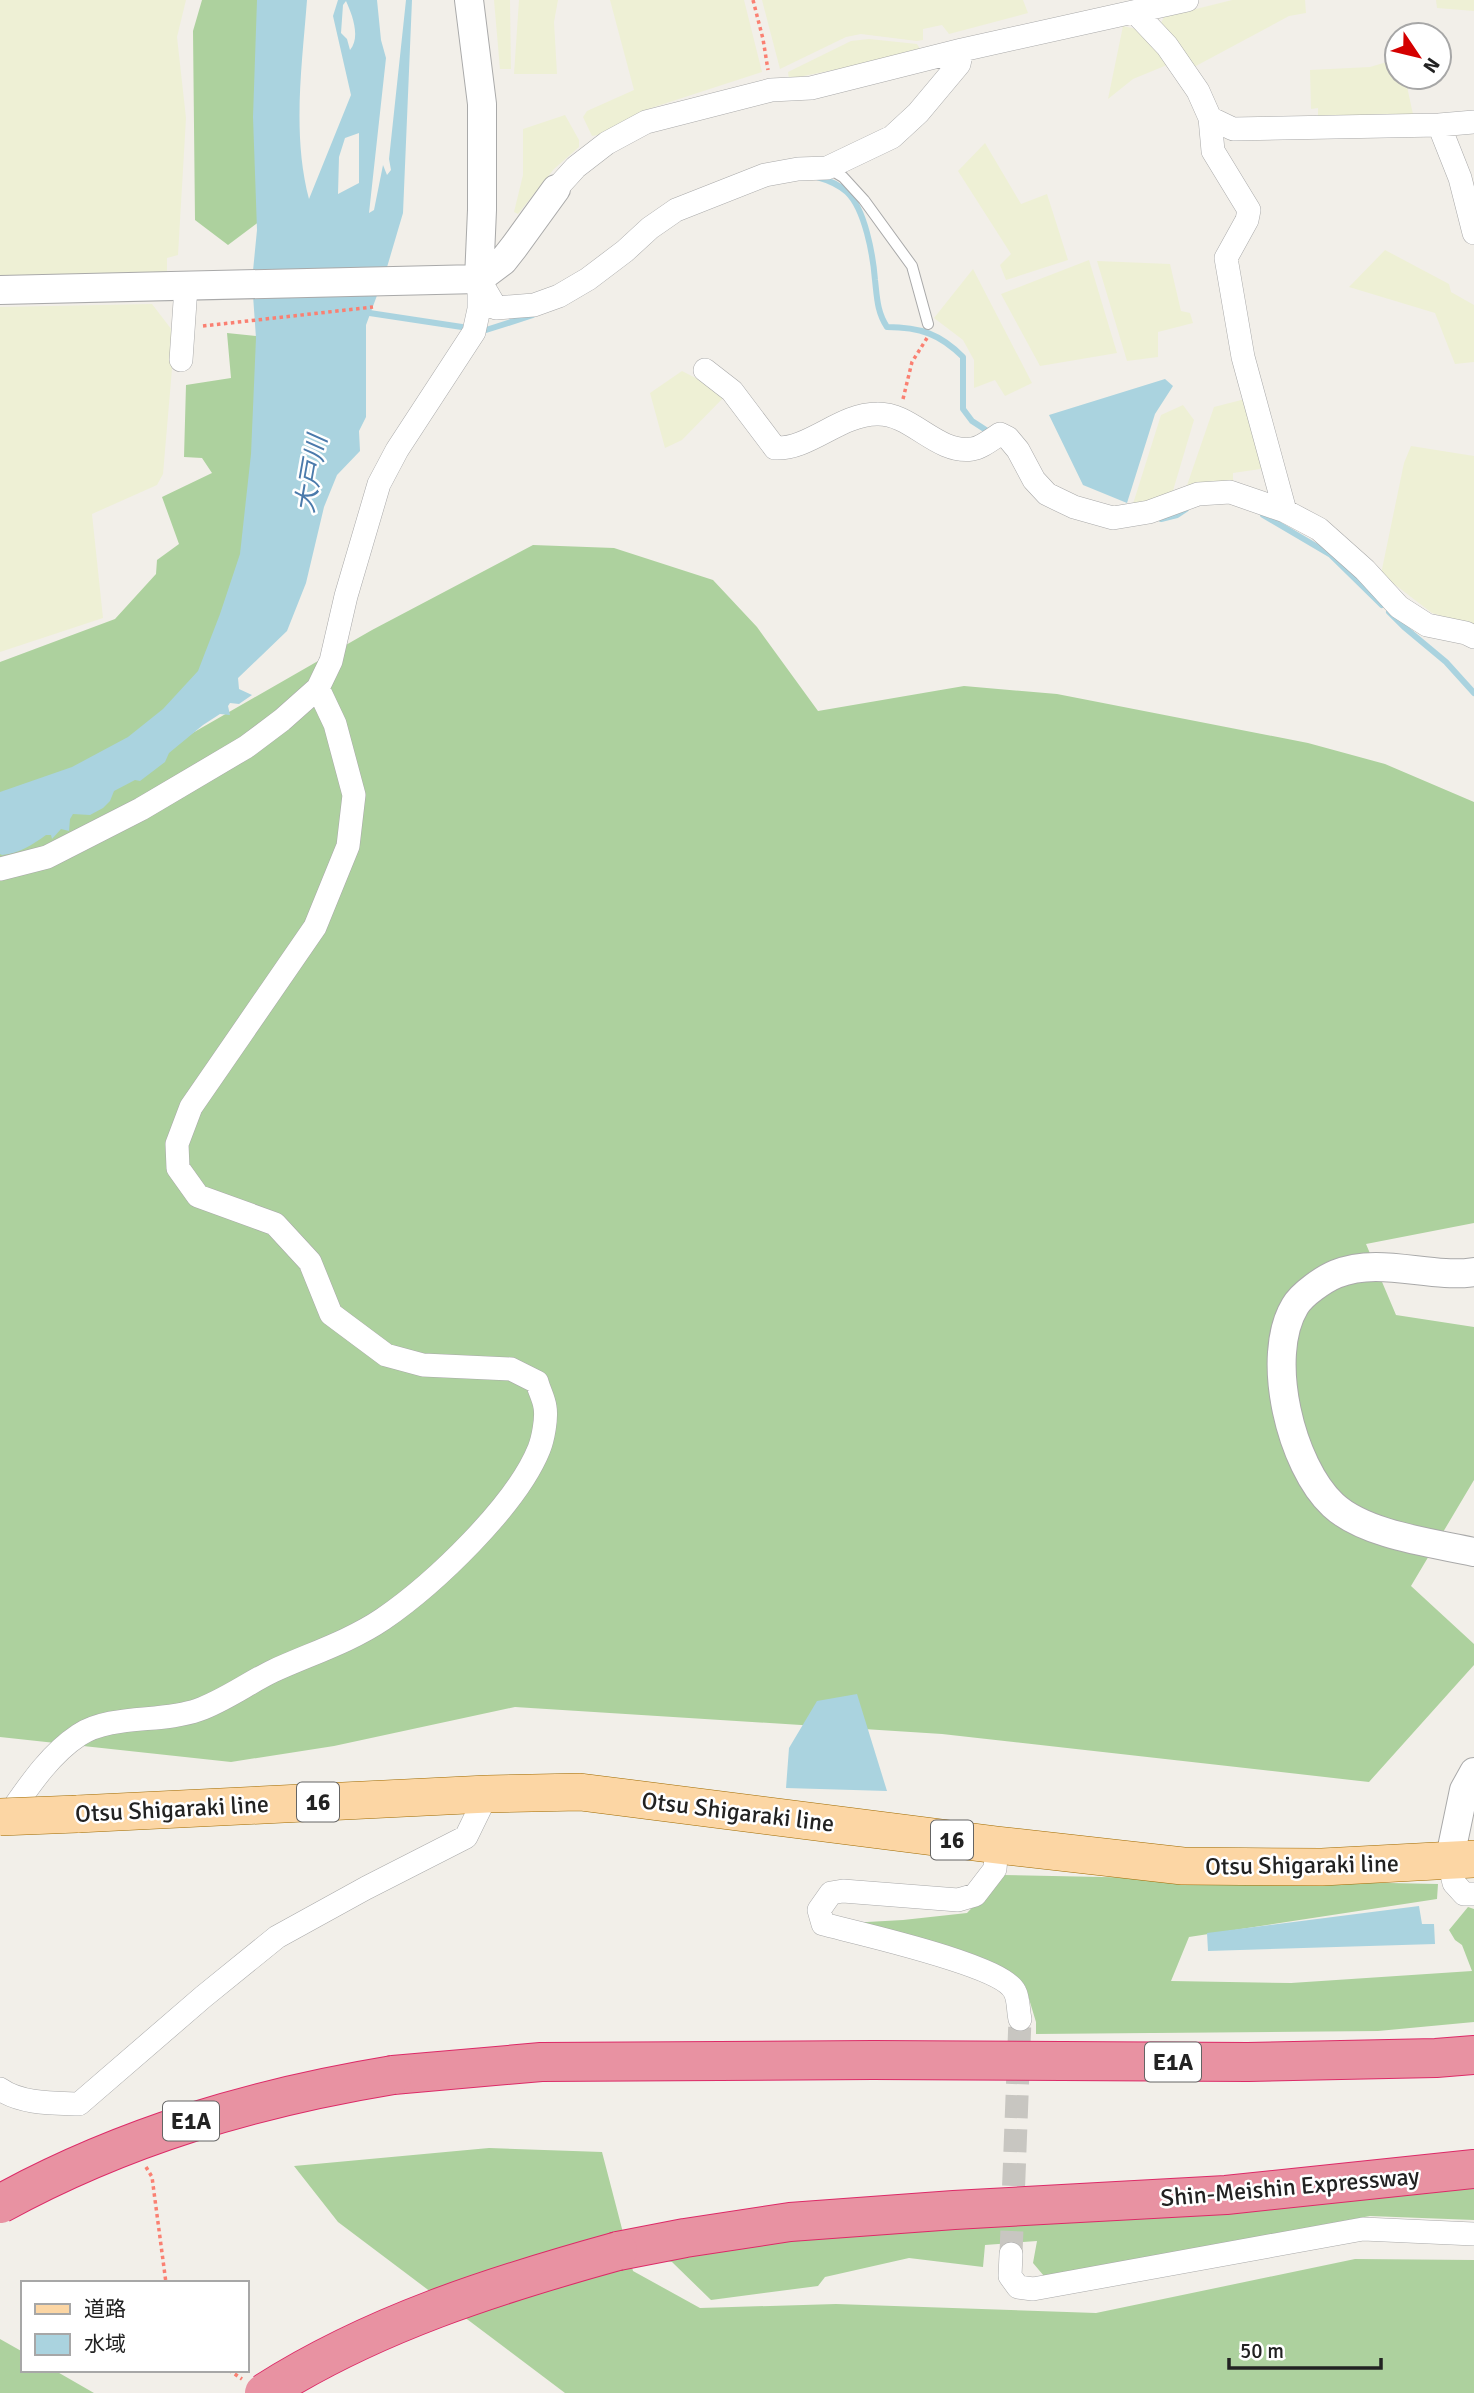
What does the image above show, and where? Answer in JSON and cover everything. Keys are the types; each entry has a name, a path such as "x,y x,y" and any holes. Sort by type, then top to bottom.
{"highway":[{"name":"E1A","path":"0,2204 101,2155 194,2120 319,2087 393,2075 541,2062 1248,2062 1436,2058 1474,2054"},
{"name":"Shin-Meishin Expressway","path":"264,2393 347,2346 408,2319 533,2275 618,2251 685,2238 790,2222 1239,2194 1474,2169"}],"main road":[{"name":"Otsu Shigaraki line","path":"0,1817 580,1792 1183,1866 1322,1867 1462,1860"}],"street":[{"path":"0,869 47,857 141,810 246,747 318,688 331,661 346,596 379,484 397,450 474,331 479,309 482,104 469,0"},
{"path":"0,290 479,279 503,261 556,189 576,167 607,143 646,122 771,90 811,88 1144,7 1187,0"},
{"path":"1144,7 1198,91 1210,118 1213,150 1249,210 1247,220 1226,258 1243,357 1284,511"},
{"path":"479,279 496,308 534,305 559,296 588,279 650,228 677,210 765,175 798,169 827,168 892,137 918,113 959,64 962,50"},
{"path":"1210,118 1233,129 1474,122"},
{"path":"1439,125 1460,178 1474,233"},
{"path":"181,360 186,287"},
{"path":"705,370 732,391 775,448 787,449 843,421 876,413 897,417 953,449 974,449 995,437 1008,438 1018,450 1034,480 1047,494 1074,507 1113,518 1149,512 1198,494 1230,492 1284,511 1319,529 1365,570 1399,607 1427,625 1466,632 1474,637"},
{"path":"0,1827 41,1773 81,1734 110,1724 199,1710 274,1671 329,1649 382,1619 441,1572 469,1545 508,1499 529,1469 540,1447 546,1409 537,1382 511,1368 423,1365 386,1355 331,1314 310,1262 275,1224 198,1196 178,1168 177,1144 191,1107 315,927 348,846 354,795 335,724 318,688"},
{"path":"1474,1272 1426,1272 1382,1266 1336,1274 1295,1304 1287,1325 1282,1352 1283,1387 1290,1422 1302,1457 1317,1485 1334,1506 1385,1532 1474,1552"},
{"path":"1474,1772 1464,1790 1462,1860 1454,1883 1464,1894 1474,1894"},
{"path":"0,2089 5,2093 41,2102 79,2104 277,1937 466,1837 487,1794"},
{"path":"997,1845 995,1869 975,1895 958,1900 843,1891 831,1893 819,1910 823,1924 944,1956 1003,1979 1015,1992 1020,2019"},
{"path":"1011,2254 1010,2276 1018,2287 1033,2289 1363,2229 1474,2234"}],"lane":[{"path":"827,168 843,177 864,200 912,266 928,324"}],"path":[{"path":"753,0 763,39 771,90"},
{"path":"228,324 382,306"},
{"path":"897,417 912,362 926,340"},
{"path":"142,2160 152,2177 166,2281"}],"green space":[{"path":"0,0 186,0 177,37 186,118 178,255 167,258 167,273 0,276"},
{"path":"202,0 272,0 272,212 228,245 195,220 193,31"},
{"path":"494,0 510,0 511,69 500,69"},
{"path":"519,0 558,0 554,22 557,74 514,74"},
{"path":"610,0 744,0 762,72 645,110 592,136 583,117 587,111 634,90"},
{"path":"762,0 1023,0 1028,13 949,34 942,25 923,29 923,40 917,41 861,34 846,37 780,69"},
{"path":"1232,0 1305,0 1306,13 1289,16 1194,67 1160,25 1164,17"},
{"path":"1436,0 1474,0 1474,11 1437,8"},
{"path":"1123,26 1136,29 1156,47 1167,65 1133,79 1108,99"},
{"path":"869,39 917,44 922,52 789,79 788,72 851,41"},
{"path":"1383,63 1383,91 1408,91 1414,119 1318,123 1318,108 1311,109 1310,70 1370,67"},
{"path":"565,115 579,140 579,147 554,169 518,214 514,212 523,175 523,129"},
{"path":"985,143 1021,204 1047,194 1068,260 1006,280 1000,265 1011,254 958,171"},
{"path":"1385,250 1449,284 1451,292 1474,305 1474,362 1455,364 1435,313 1349,287"},
{"path":"1089,260 1117,353 1040,366 1001,294"},
{"path":"1097,261 1170,264 1181,311 1190,313 1193,323 1158,332 1158,357 1127,361"},
{"path":"973,269 1032,383 1005,396 995,380 974,388 974,360 963,340 934,318"},
{"path":"152,304 175,334 163,474 157,485 92,514 103,618 0,652 0,307"},
{"path":"227,333 266,337 266,465 212,671 133,745 0,808 0,662 115,619 156,574 157,560 179,544 162,497 212,473 202,458 184,457 186,385 231,378"},
{"path":"682,371 727,394 682,440 665,448 650,393"},
{"path":"1249,398 1267,468 1233,473 1233,489 1184,494 1214,407"},
{"path":"1183,405 1194,420 1172,494 1132,507 1161,415"},
{"path":"1411,446 1474,456 1474,626 1432,613 1381,574 1404,463"},
{"path":"533,545 614,548 713,580 757,627 818,711 964,686 1057,694 1308,743 1385,764 1474,802 1474,1223 1366,1244 1396,1315 1474,1327 1474,1480 1411,1586 1474,1644 1474,1665 1369,1782 942,1734 515,1707 334,1746 231,1762 0,1737 0,849 62,808 372,630"},
{"path":"1003,1875 1438,1884 1437,1899 1189,1937 1171,1981 1291,1983 1472,1971 1462,1945 1449,1930 1468,1907 1474,1909 1474,2022 1378,2031 1036,2034 1036,2022 1026,1989 849,1923 967,1913"},
{"path":"489,2148 602,2152 633,2271 700,2308 836,2304 1096,2313 1355,2259 1474,2260 1474,2393 565,2393 338,2222 294,2166"},
{"path":"1474,2187 1474,2220 1370,2216 1044,2276 1033,2263 1037,2241 985,2245 983,2267 909,2258 825,2277 818,2286 711,2300 672,2262 640,2256 970,2222"},
{"path":"0,2339 21,2351 21,2372 57,2372 94,2393 0,2393"}],"water":[{"name":"大戸川","path":"257,0 307,0 300,125 309,199 351,95 333,16 338,0 377,0 381,40 386,58 369,213 374,210 383,165 387,175 391,170 389,159 406,0 412,0 403,213 366,325 366,417 359,431 360,451 337,475 324,507 306,583 287,631 238,678 239,689 252,695 239,704 230,703 230,715 220,714 203,725 169,753 165,762 140,781 135,780 114,791 103,808 90,815 73,814 69,831 61,829 52,839 51,835 46,835 25,848 2,855 0,792 72,767 128,737 163,709 198,671 220,614 240,554 251,454 256,338 252,281 257,230 253,117","holes":["346,1 355,32 350,50 347,39 341,33 343,5","359,133 359,183 338,194 339,157 345,138"]},
{"path":"1165,379 1173,386 1155,414 1127,503 1083,485 1049,415"},
{"path":"857,1694 887,1791 786,1788 789,1748 817,1701"},
{"path":"1419,1906 1422,1924 1434,1924 1435,1944 1208,1951 1207,1933"}],"waterway":[{"path":"817,177 844,189 859,209 870,246 879,310 887,327 910,328 929,333 963,357 963,409 972,421 992,434"},
{"path":"363,312 462,327"},
{"path":"486,330 533,315"},
{"path":"1161,519 1177,515 1186,509"},
{"path":"1263,515 1331,555 1382,605"},
{"path":"1389,612 1446,662 1474,693"}],"tunnel":[{"path":"1011,2254 1020,2019"}]}
